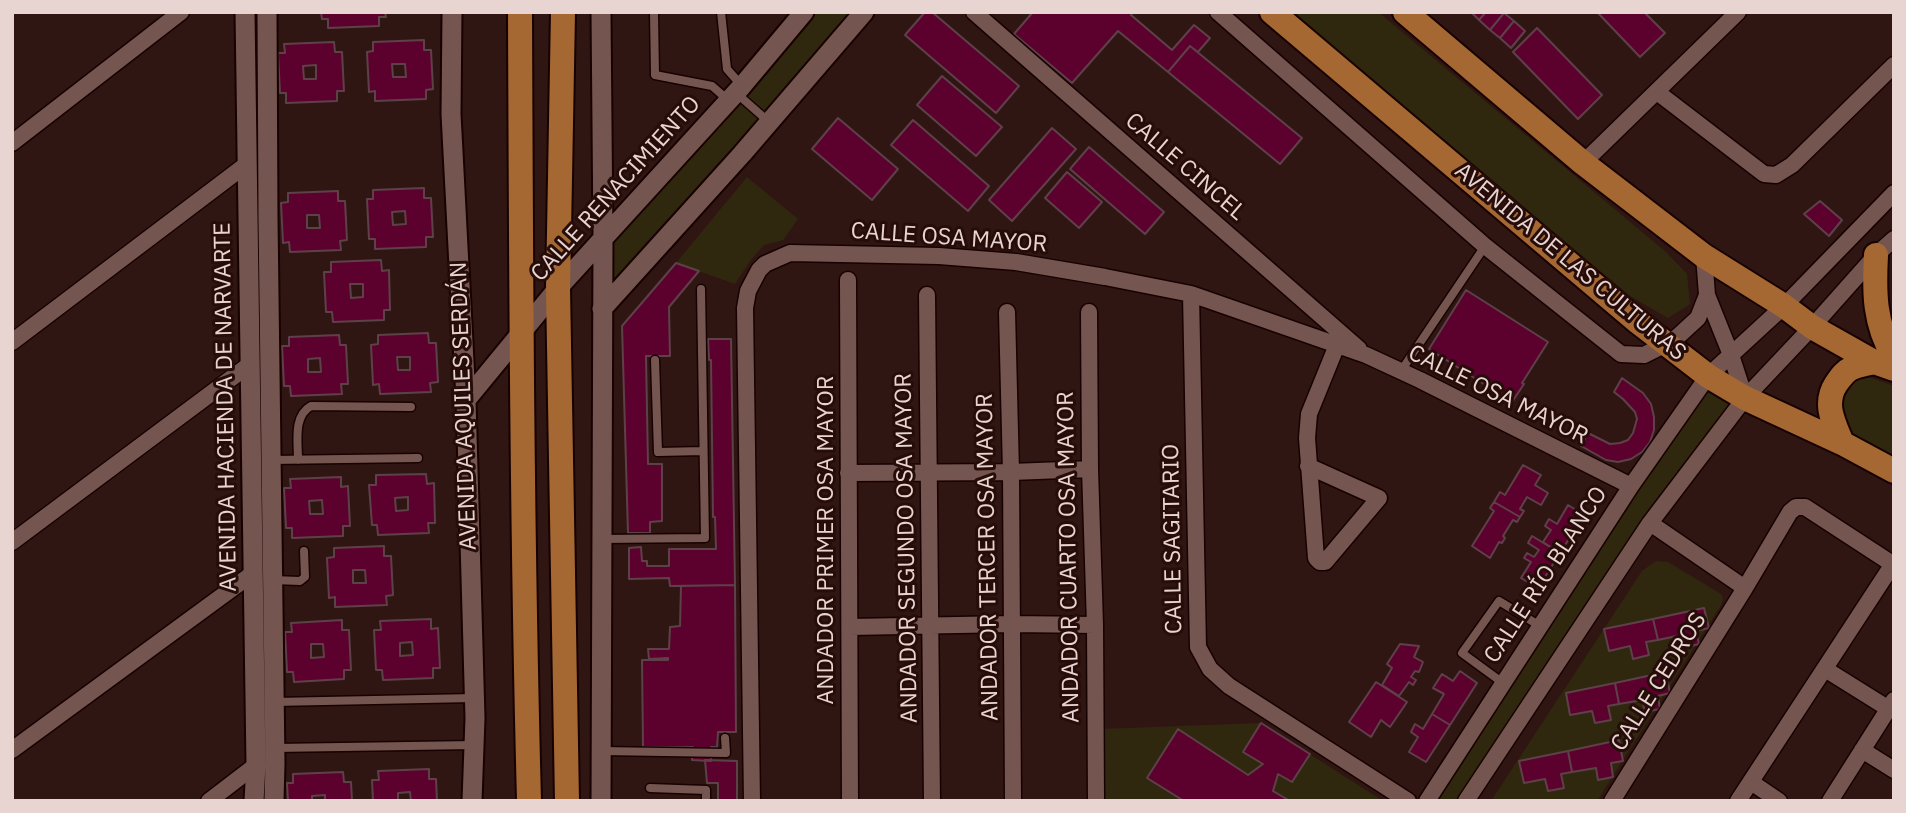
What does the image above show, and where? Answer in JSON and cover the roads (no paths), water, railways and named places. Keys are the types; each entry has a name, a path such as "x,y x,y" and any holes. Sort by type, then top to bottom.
{"main road":[{"path":"520,12 521,332 529,801"},
{"path":"564,12 558,288 567,801"},
{"name":"AVENIDA DE LAS CULTURAS","path":"1272,12 1638,322 1708,376 1745,398 1842,443 1894,471"},
{"path":"1405,12 1583,163 1704,256 1784,306 1812,327 1887,363"},
{"path":"1885,247 1874,291 1879,320 1888,347 1887,363"},
{"path":"1842,443 1831,418 1829,403 1832,390 1842,375 1852,368 1887,363"}],"street":[{"path":"14,138 181,12"},
{"name":"AVENIDA HACIENDA DE NARVARTE","path":"244,12 256,765 254,801"},
{"name":"AVENIDA HACIENDA DE NARVARTE","path":"267,12 274,801"},
{"name":"AVENIDA AQUILES SERDÁN","path":"452,12 451,114 466,400 475,698 472,801"},
{"path":"601,12 601,801"},
{"name":"CALLE RENACIMIENTO","path":"466,400 558,288 735,93 804,12"},
{"path":"602,309 864,12"},
{"name":"CALLE CINCEL","path":"974,12 1366,355"},
{"path":"1217,12 1485,246 1621,354 1644,355 1668,344 1698,318 1707,295"},
{"path":"1583,163 1738,12"},
{"path":"1657,92 1764,174 1776,175 1792,165 1894,65"},
{"path":"12,342 247,164"},
{"name":"CALLE RÍO BLANCO","path":"1427,801 1631,486 1708,376 1784,306 1894,193"},
{"path":"248,224 268,218"},
{"path":"1466,801 1650,523 1745,398 1885,247"},
{"name":"CALLE OSA MAYOR","path":"752,801 745,307 748,291 759,270 765,264 790,253 939,256 1016,262 1066,269 1191,294 1366,355 1631,486"},
{"path":"1704,256 1707,295 1745,398"},
{"name":"ANDADOR PRIMER OSA MAYOR","path":"848,280 850,801"},
{"name":"CALLE SAGITARIO","path":"1191,294 1198,647 1210,668 1229,686 1408,801"},
{"name":"ANDADOR SEGUNDO OSA MAYOR","path":"927,295 932,801"},
{"name":"ANDADOR TERCER OSA MAYOR","path":"1007,312 1013,801"},
{"name":"ANDADOR CUARTO OSA MAYOR","path":"1089,312 1096,801"},
{"path":"1308,466 1379,498 1325,562 1316,558 1308,466 1307,438 1310,414 1337,345"},
{"path":"12,542 248,365"},
{"path":"848,473 1090,469"},
{"name":"CALLE CEDROS","path":"1612,801 1790,512 1796,507 1805,507 1893,564"},
{"path":"1650,523 1745,588"},
{"path":"1738,801 1893,564"},
{"path":"12,750 252,574"},
{"path":"850,627 1095,625"},
{"path":"1825,669 1891,704 1830,801"},
{"path":"1862,750 1894,770"},
{"path":"209,801 256,765"},
{"path":"1751,782 1779,801"}],"lane":[{"path":"654,12 655,75 735,93 769,122"},
{"path":"722,12 727,69 735,93"},
{"path":"1401,372 1485,246"},
{"path":"602,539 705,538 701,289"},
{"path":"655,360 658,452 703,451"},
{"path":"298,460 299,419 303,410 311,406 411,407"},
{"path":"271,460 418,458"},
{"path":"273,580 300,581 304,577 304,551"},
{"path":"1503,683 1462,653 1499,601 1540,626"},
{"path":"274,702 475,698"},
{"path":"602,751 726,753 725,738"},
{"path":"275,748 475,745"},
{"path":"650,788 706,790 706,801"}]}
